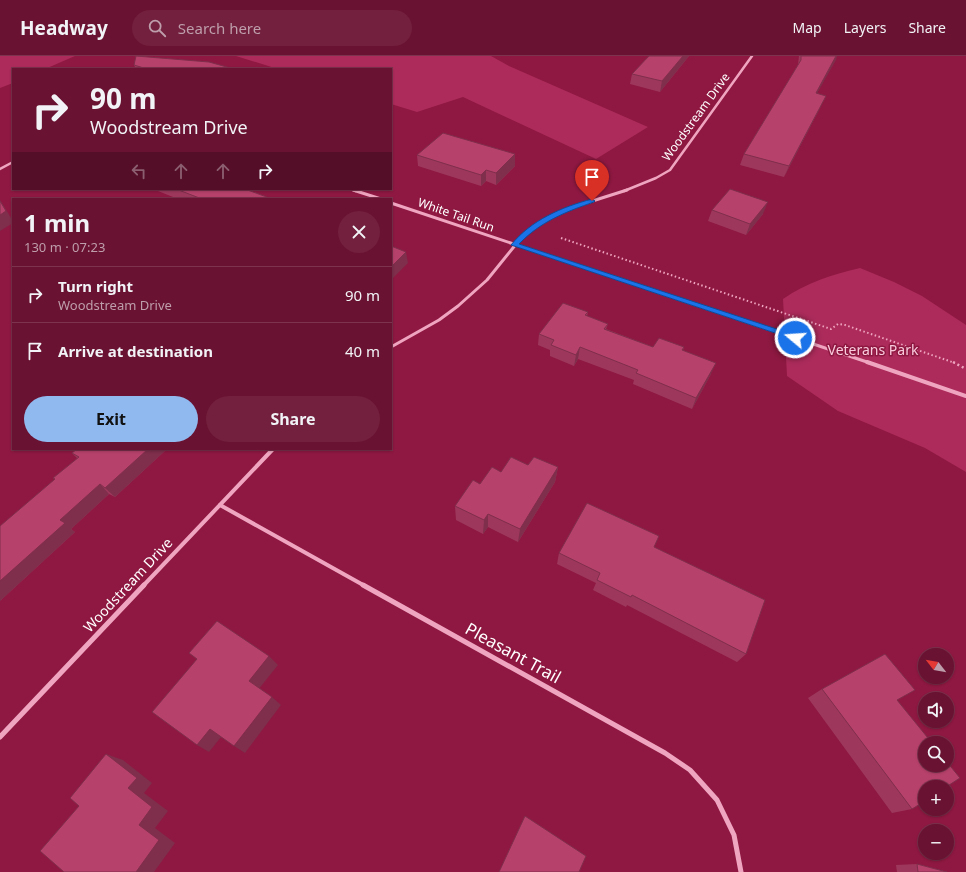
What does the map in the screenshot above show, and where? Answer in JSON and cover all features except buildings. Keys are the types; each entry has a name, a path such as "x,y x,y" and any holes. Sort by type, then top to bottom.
{"street":[{"name":"Woodstream Drive","path":"392,346 439,320 478,289 501,264 514,245 528,231 550,217 566,209 643,185 657,179 670,170 752,56"},
{"path":"0,168 12,162"},
{"path":"355,190 377,198"},
{"name":"White Tail Run","path":"392,203 966,396"},
{"name":"Woodstream Drive","path":"0,737 272,450"},
{"name":"Pleasant Trail","path":"220,505 665,753 690,770 717,800 731,828 734,835 741,872"}],"path":[{"path":"561,238 831,329 838,324 872,333 948,360 966,369"}],"green space":[{"path":"0,56 75,56 47,68 12,68 12,83 0,88"},
{"path":"236,56 491,56 509,66 648,127 596,159 463,97 417,112 392,104 392,68 275,68"},
{"name":"Veterans Park","path":"860,268 894,282 922,296 966,325 966,472 925,448 838,411 787,376 783,299 801,288 820,280"}],"route":[{"path":"592,201 566,209 550,217 528,231 514,245 795,338"}]}
